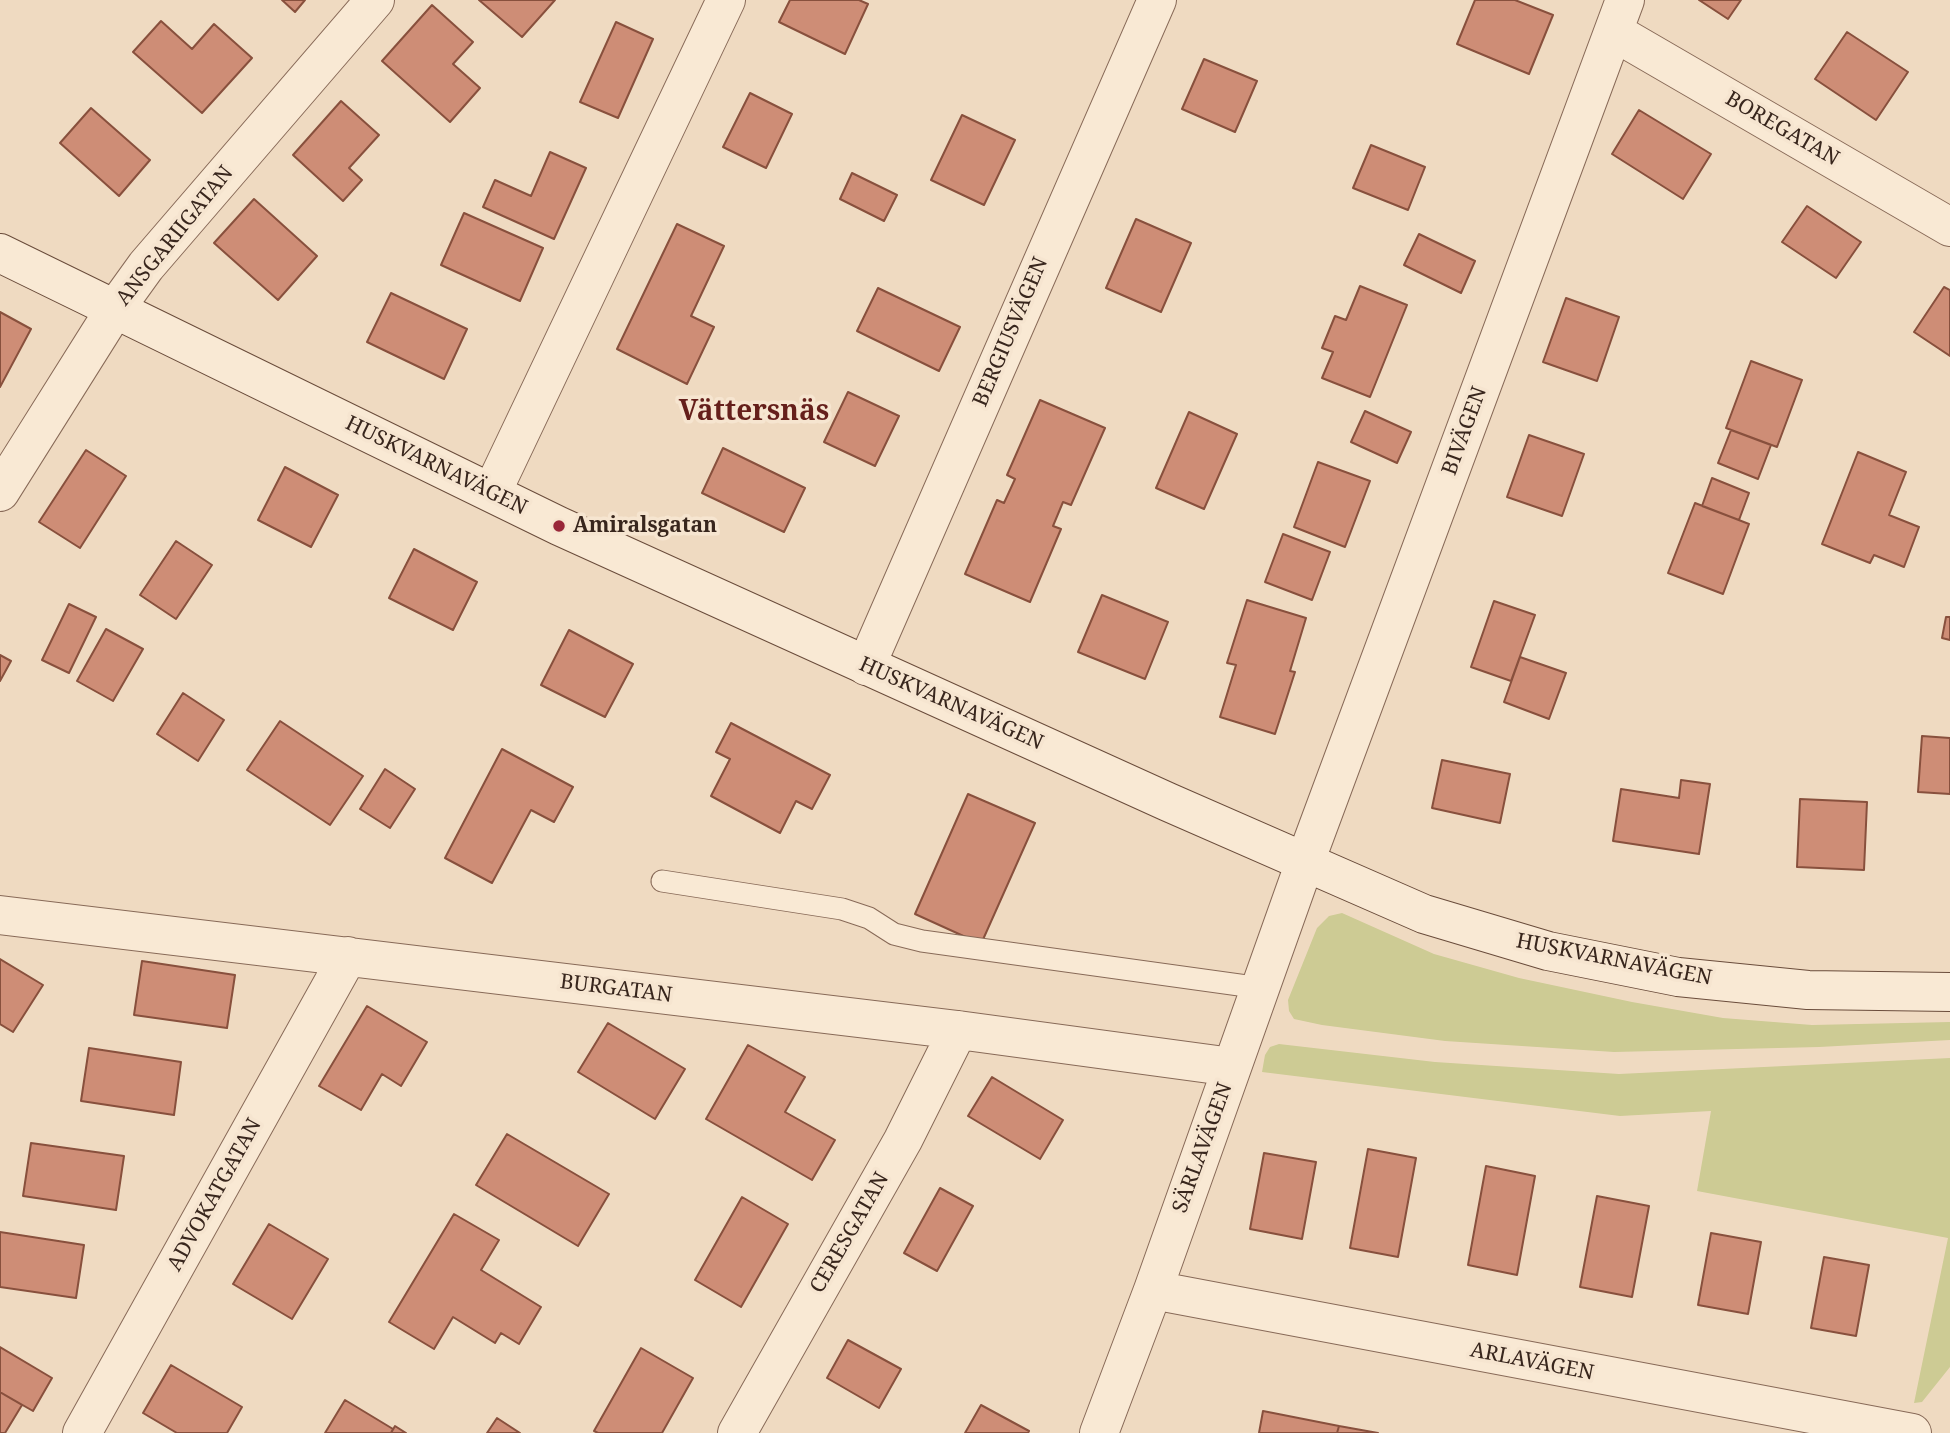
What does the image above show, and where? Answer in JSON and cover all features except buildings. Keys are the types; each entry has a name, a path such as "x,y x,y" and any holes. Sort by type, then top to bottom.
{"street":[{"name":"ANSGARIIGATAN","path":"0,492 115,309 146,266 375,0"},
{"path":"492,492 726,0"},
{"name":"BERGIUSVÄGEN","path":"866,666 1157,0"},
{"name":"BOREGATAN","path":"1619,16 1950,226"},
{"name":"BIVÄGEN","path":"1305,862 1619,16"},
{"name":"HUSKVARNAVÄGEN","path":"0,253 559,526 1424,914 1548,951 1691,978 1808,990 1950,992"},
{"name":"SÄRLAVÄGEN","path":"1099,1433 1153,1290 1305,862"},
{"name":"BURGATAN","path":"0,915 958,1030 1232,1067"},
{"name":"ADVOKATGATAN","path":"82,1433 348,956"},
{"name":"CERESGATAN","path":"737,1433 903,1140 958,1030"},
{"name":"ARLAVÄGEN","path":"1153,1290 1912,1433"}],"lane":[{"path":"662,881 842,909 869,918 894,934 922,941 1261,988"}],"shaded area":[{"path":"1342,913 1434,954 1519,978 1632,1002 1723,1018 1812,1025 1950,1022 1950,1040 1819,1047 1614,1052 1445,1041 1294,1019 1289,1011 1288,1000 1317,928 1329,916"},
{"path":"1279,1044 1435,1062 1619,1074 1950,1058 1950,1367 1922,1402 1914,1403 1948,1238 1697,1191 1711,1111 1620,1116 1262,1072 1265,1055 1270,1047"}],"place":[{"name":"Amiralsgatan","path":"559,526"}],"district":[{"name":"Vättersnäs","path":"754,412"}]}
